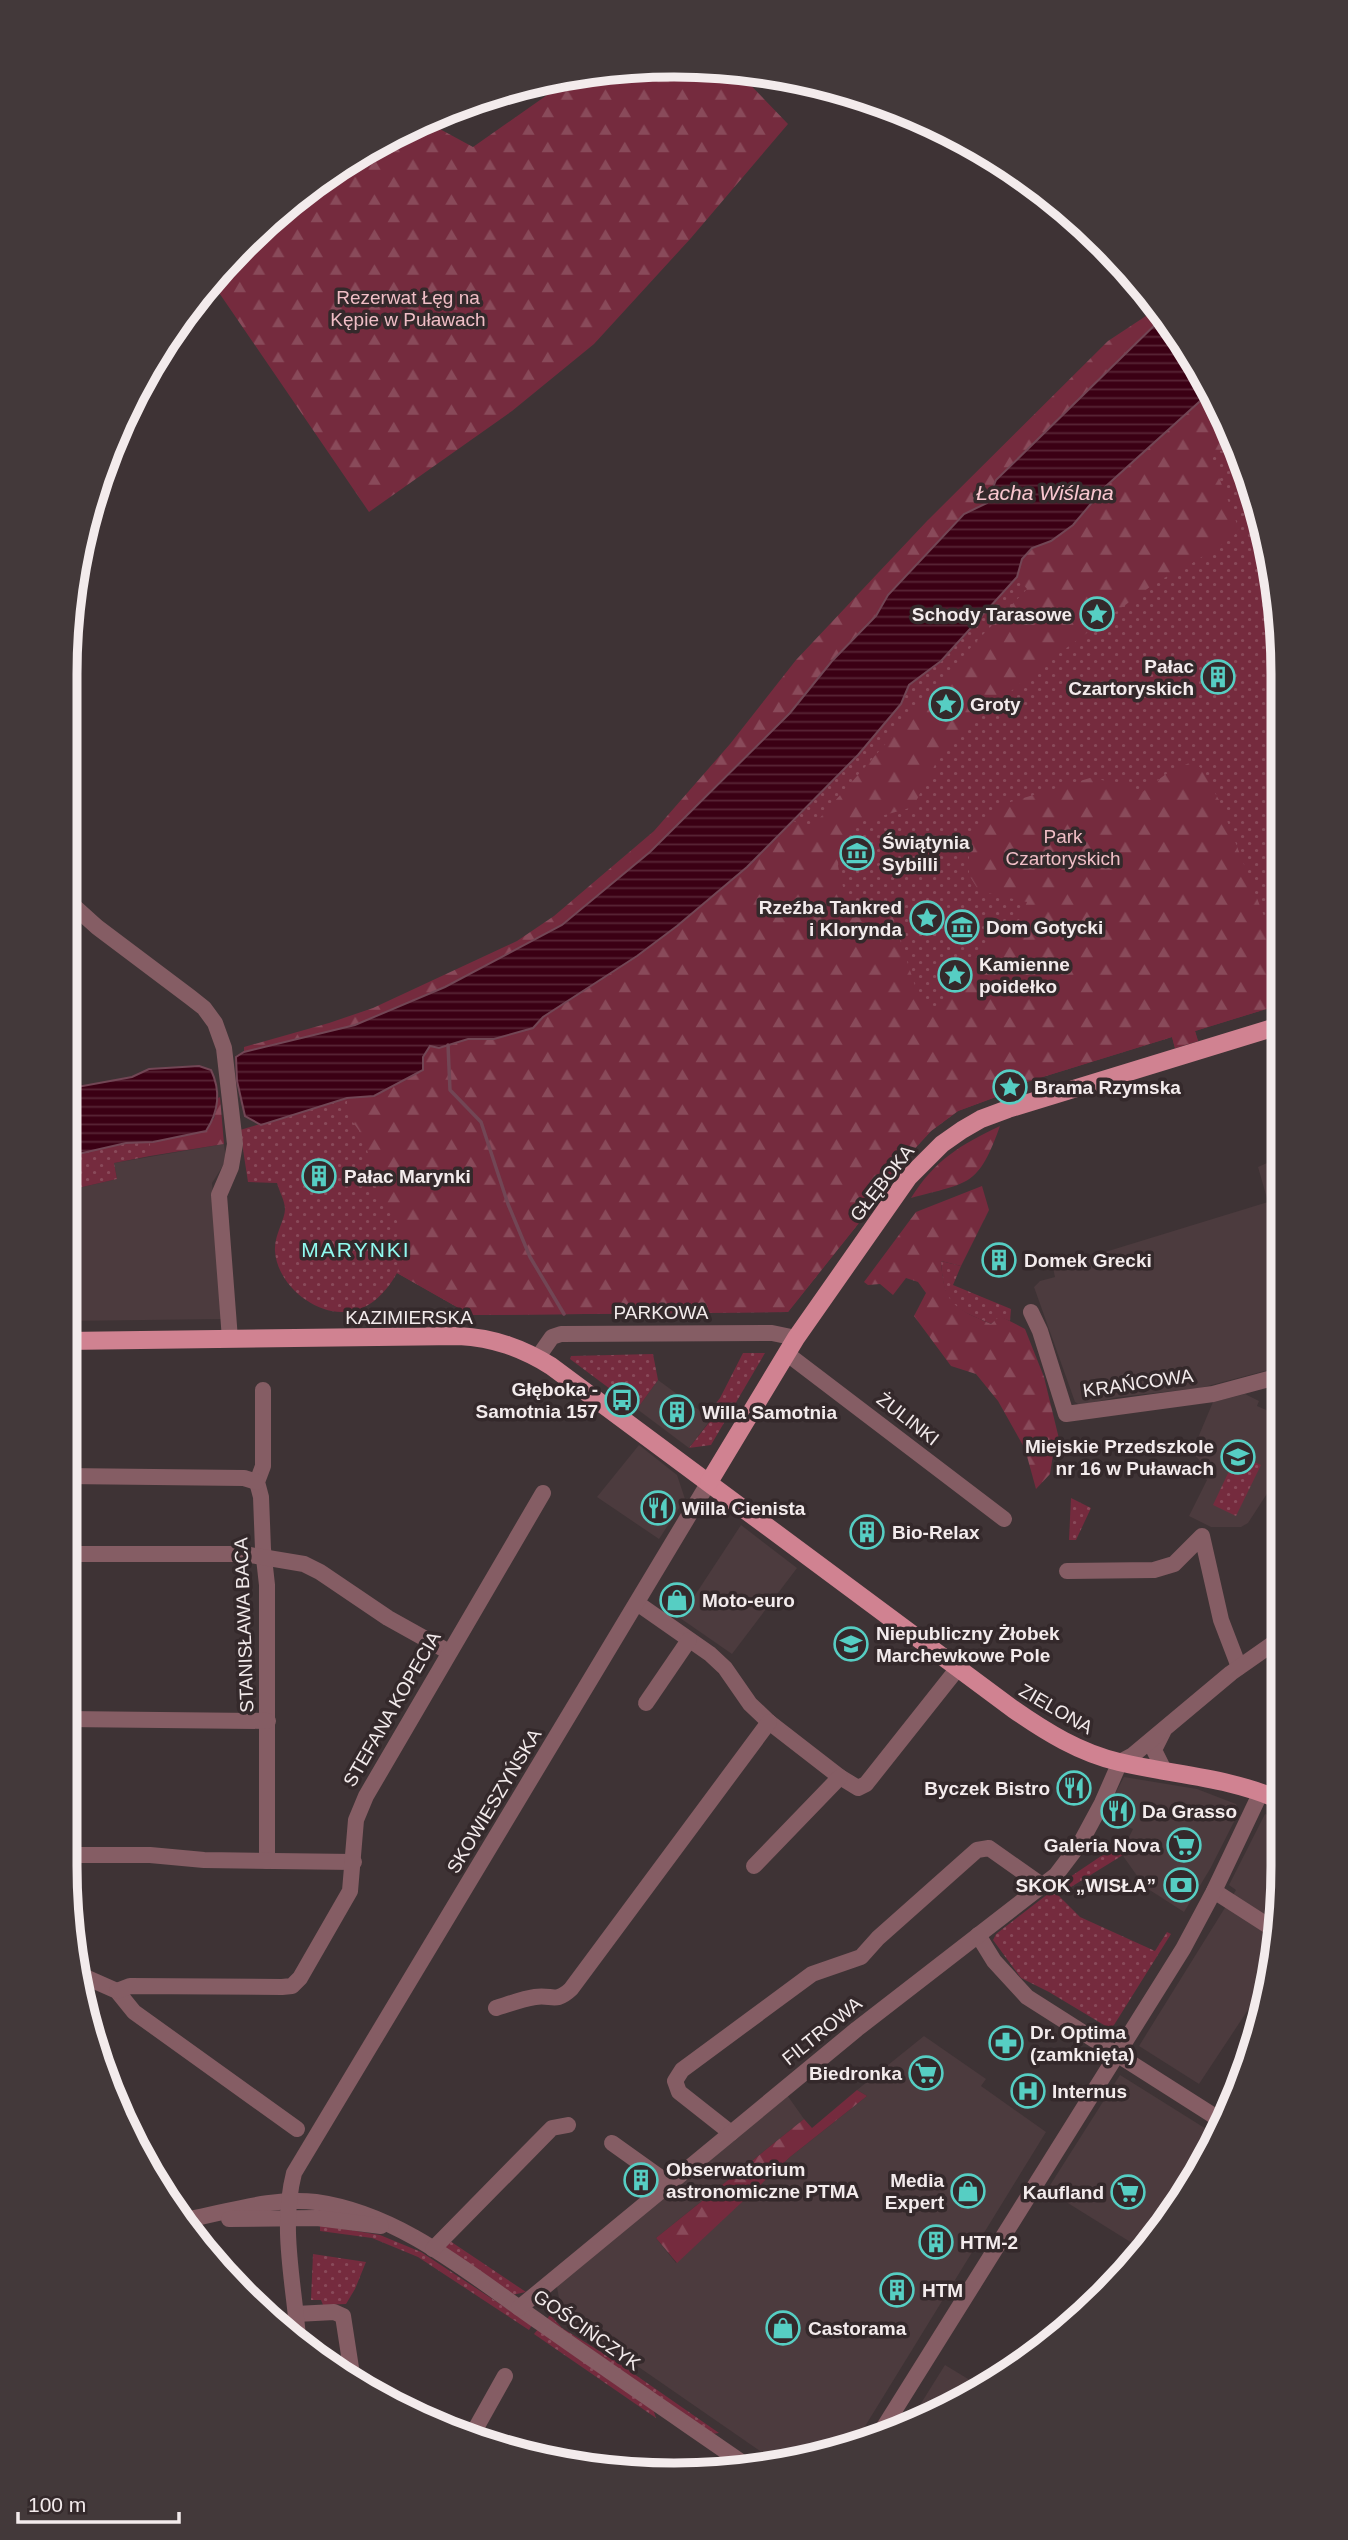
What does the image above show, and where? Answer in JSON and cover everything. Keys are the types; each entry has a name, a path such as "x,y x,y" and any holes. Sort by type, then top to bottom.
{"main road":[{"name":"GŁĘBOKA","path":"709,1482 791,1345 908,1178 942,1144 981,1119 1008,1109 1271,1028"},
{"name":"KAZIMIERSKA","path":"77,1341 478,1337 511,1345 538,1357 709,1482"},
{"name":"ZIELONA","path":"709,1482 1013,1710 1058,1738 1080,1749 1120,1762 1201,1776 1271,1796"}],"street":[{"path":"77,909 97,928 204,1008 215,1023 224,1048 235,1144 231,1167 219,1195 230,1339"},
{"name":"KRAŃCOWA","path":"1031,1312 1040,1331 1066,1414 1213,1394 1271,1378"},
{"name":"PARKOWA","path":"538,1357 552,1337 561,1334 772,1333 791,1345"},
{"name":"ŻULINKI","path":"791,1345 1004,1519"},
{"name":"STANISŁAWA BACA","path":"263,1390 263,1466 257,1482 261,1497 267,1585 267,1861"},
{"path":"77,1476 244,1478 257,1482"},
{"name":"SKOWIESZYŃSKA","path":"297,2329 289,2268 294,2201 315,2141 709,1482"},
{"name":"STEFANA KOPECIA","path":"117,1991 130,1986 292,1986 300,1979 346,1902 353,1878 359,1808 543,1493"},
{"path":"1067,1571 1154,1570 1174,1564 1202,1536 1221,1620 1239,1667"},
{"path":"77,1553 264,1556 313,1568 388,1618 449,1652"},
{"path":"637,1603 724,1668 750,1704 769,1722 858,1788 866,1784 958,1668"},
{"path":"646,1703 689,1640"},
{"path":"1120,1762 1133,1755 1239,1667 1271,1645"},
{"path":"77,1719 268,1721"},
{"path":"496,2008 538,1996 552,1999 563,1997 571,1989 769,1722"},
{"path":"1164,1729 1154,1750 1164,1770"},
{"name":"FILTROWA","path":"519,2308 857,2029 1056,1875 1081,1842 1120,1762"},
{"path":"754,1866 840,1777"},
{"path":"886,2424 1183,1949 1261,1792"},
{"path":"731,2133 679,2092 675,2081 682,2070 812,1974 861,1957 878,1938 977,1850 989,1848 1043,1886"},
{"path":"77,1855 354,1862"},
{"path":"1214,1891 1268,1926"},
{"path":"978,1935 994,1961 1027,1997 1215,2117"},
{"path":"87,1978 117,1991 129,2008 297,2129"},
{"path":"433,2249 552,2128 568,2125"},
{"path":"612,2143 668,2183"},
{"path":"192,2218 294,2201"},
{"name":"GOŚCIŃCZYK","path":"294,2201 319,2203 365,2213 433,2249 738,2459"},
{"path":"193,2219 293,2219"},
{"name":"GOŚCIŃCZYK","path":"293,2219 345,2221 400,2231"},
{"path":"296,2306 343,2316 351,2368"},
{"path":"475,2429 505,2376"}],"shaded area":[{"path":"224,1144 226,1161 212,1183 225,1319 77,1321 77,1188 117,1179 114,1163"},
{"path":"1271,1161 1271,1369 1200,1388 1119,1397 1080,1405 1075,1402 1034,1287 1040,1281 1055,1277 1053,1268 1268,1202 1258,1167"},
{"path":"658,1380 711,1419 689,1448 637,1409"},
{"name":"Miejskie Przedszkole nr 16 w Puławach","path":"1245,1394 1259,1401 1257,1406 1271,1412 1271,1487 1248,1523 1241,1527 1211,1527 1189,1516 1207,1480 1205,1478 1210,1467 1192,1452 1213,1402"},
{"path":"639,1445 677,1475 685,1499 659,1539 597,1497"},
{"path":"741,1525 797,1568 732,1654 680,1618"},
{"path":"1124,1777 1197,1789 1236,1804 1239,1812 1184,1912 1145,1887 1116,1846 1129,1837 1133,1829 1103,1817"},
{"path":"1265,1814 1271,1816 1270,1905 1257,1997 1199,2084 1139,2046 1236,1890 1229,1885"},
{"path":"924,2036 986,2079 981,2086 1046,2132 861,2433 829,2443 767,2456 562,2314 556,2282 787,2095 804,2119 656,2238 676,2263 790,2157 867,2096 857,2090"},
{"path":"1120,2075 1209,2131 1170,2198 1135,2245 1047,2190"},
{"path":"945,2365 974,2382 938,2401 916,2411"}],"green space":[{"name":"Rezerwat Łęg na Kępie w Puławach","path":"635,78 713,78 747,81 788,124 691,238 594,344 512,411 369,512 217,290 280,225 376,157 436,127 473,147 557,88"},
{"path":"1150,313 1157,324 996,480 987,503 964,514 888,595 876,616 832,661 790,713 650,852 562,925 445,987 355,1025 244,1052 244,1047 373,1008 517,941 554,916 654,831 730,744 796,660 927,521 1108,341"},
{"name":"Park Czartoryskich","path":"1203,398 1226,446 1251,519 1266,596 1271,674 1271,1007 1195,1031 1198,1041 1175,1048 1172,1037 1003,1089 1004,1094 958,1111 931,1131 907,1157 909,1160 788,1312 471,1315 397,1273 375,1300 351,1311 330,1311 298,1294 282,1274 275,1251 285,1213 283,1199 277,1183 248,1182 240,1130 347,1098 439,1048 468,1039 747,867 858,755 901,704 909,685 941,661 1022,559"},
{"name":"Park Czartoryskich","path":"1203,399 1228,450 1215,451 1211,457 1239,529 1233,537 1158,581 1035,671 968,727 939,757 913,807 860,822 839,849 838,866 844,891 859,908 877,907 892,915 918,995 931,1011 946,1005 974,959 1020,919 1027,902 979,891 969,875 969,855 978,825 997,806 1090,778 1125,784 1141,793 1166,774 1189,763 1200,767 1219,800 1271,934 1271,1007 1195,1031 1198,1041 1175,1048 1172,1037 1003,1089 1004,1094 958,1111 931,1131 907,1157 909,1160 788,1312 471,1315 397,1273 403,1250 400,1227 390,1207 380,1195 363,1136 347,1114 347,1098 374,1096 423,1057 430,1045 439,1048 468,1039 494,1039 533,1028 543,1017 677,926 793,821 811,828 973,645 1027,589 1017,577 1022,559 1032,548 1051,541 1073,525 1105,487"},
{"path":"220,1097 224,1144 150,1156 150,1142 214,1119"},
{"path":"1000,1126 985,1161 969,1179 947,1189 911,1198 929,1173 950,1155"},
{"path":"150,1142 150,1156 114,1163 117,1179 77,1188 77,1154 126,1143"},
{"path":"982,1186 989,1210 961,1266 941,1261 942,1276 948,1296 959,1308 991,1324 1000,1316 1025,1329 1044,1377 1061,1447 1054,1448 1050,1474 1036,1489 1025,1449 998,1401 976,1374 951,1366 914,1316 926,1293 918,1282 906,1278 893,1295 880,1284 868,1285 864,1282 916,1212"},
{"path":"941,1261 961,1266 953,1285 1011,1309 1010,1321 1000,1317 991,1324 952,1303 944,1288"},
{"path":"743,1353 765,1353 711,1445 689,1448 711,1420 706,1416 720,1398"},
{"path":"653,1354 658,1380 637,1409 570,1359 571,1356"},
{"path":"1237,1454 1261,1465 1236,1516 1213,1505"},
{"path":"1071,1498 1091,1508 1076,1540 1069,1540"},
{"path":"1116,1846 1123,1855 1058,1895 1080,1917 1155,1951 1167,1932 1171,1934 1114,2025 1109,2028 1021,1978 993,1940 996,1934 1070,1877"},
{"path":"857,2090 867,2096 790,2157 677,2263 656,2238 804,2119 812,2128"},
{"path":"320,2225 380,2235 421,2252 532,2325 529,2330 418,2257 372,2238 320,2231"},
{"path":"447,2239 526,2292 512,2295 444,2248"},
{"path":"313,2254 366,2262 346,2304 323,2305 321,2300 311,2300"},
{"path":"550,2315 562,2328 614,2360 719,2433 712,2434 547,2319"},
{"path":"538,2329 653,2409 656,2418 534,2334"}],"water":[{"name":"Łacha Wiślana","path":"1157,323 1203,399 1105,487 1073,525 1051,541 1032,548 1022,559 1017,577 941,661 909,685 901,704 858,755 747,867 677,926 637,956 543,1017 533,1028 494,1039 468,1039 439,1048 430,1046 423,1057 423,1070 374,1096 347,1098 261,1125 245,1116 237,1081 236,1057 244,1052 355,1025 445,987 562,925 650,852 790,713 832,661 876,616 888,595 964,514 987,503 996,480"},
{"path":"199,1066 211,1070 217,1101 214,1116 206,1131 153,1142 126,1143 77,1154 77,1087 132,1077 149,1069"}],"waterway":[{"path":"448,1045 450,1090 481,1122 508,1204 530,1257 564,1314"}],"place":[{"name":"Schody Tarasowe","path":"1097,614"},
{"name":"Pałac Czartoryskich","path":"1218,677"},
{"name":"Groty","path":"946,704"},
{"name":"Świątynia Sybilli","path":"857,853"},
{"name":"Rzeźba Tankred i Klorynda","path":"927,918"},
{"name":"Dom Gotycki","path":"962,927"},
{"name":"Kamienne poidełko","path":"955,975"},
{"name":"Brama Rzymska","path":"1010,1087"},
{"name":"Pałac Marynki","path":"319,1176"},
{"name":"Domek Grecki","path":"999,1260"},
{"name":"Głęboka - Samotnia 157","path":"622,1400"},
{"name":"Willa Samotnia","path":"677,1412"},
{"name":"Miejskie Przedszkole nr 16 w Puławach","path":"1238,1457"},
{"name":"Willa Cienista","path":"658,1508"},
{"name":"Bio-Relax","path":"867,1532"},
{"name":"Moto-euro","path":"677,1600"},
{"name":"Niepubliczny Żłobek Marchewkowe Pole","path":"851,1644"},
{"name":"Byczek Bistro","path":"1074,1788"},
{"name":"Da Grasso","path":"1118,1811"},
{"name":"Galeria Nova","path":"1184,1845"},
{"name":"SKOK „WISŁA”","path":"1181,1885"},
{"name":"Dr. Optima (zamknięta)","path":"1006,2043"},
{"name":"Biedronka","path":"926,2073"},
{"name":"Internus","path":"1028,2091"},
{"name":"Obserwatorium astronomiczne PTMA","path":"641,2180"},
{"name":"Media Expert","path":"968,2191"},
{"name":"Kaufland","path":"1128,2192"},
{"name":"HTM-2","path":"936,2242"},
{"name":"HTM","path":"897,2290"},
{"name":"Castorama","path":"783,2328"}],"district":[{"name":"MARYNKI","path":"356,1249"}]}
